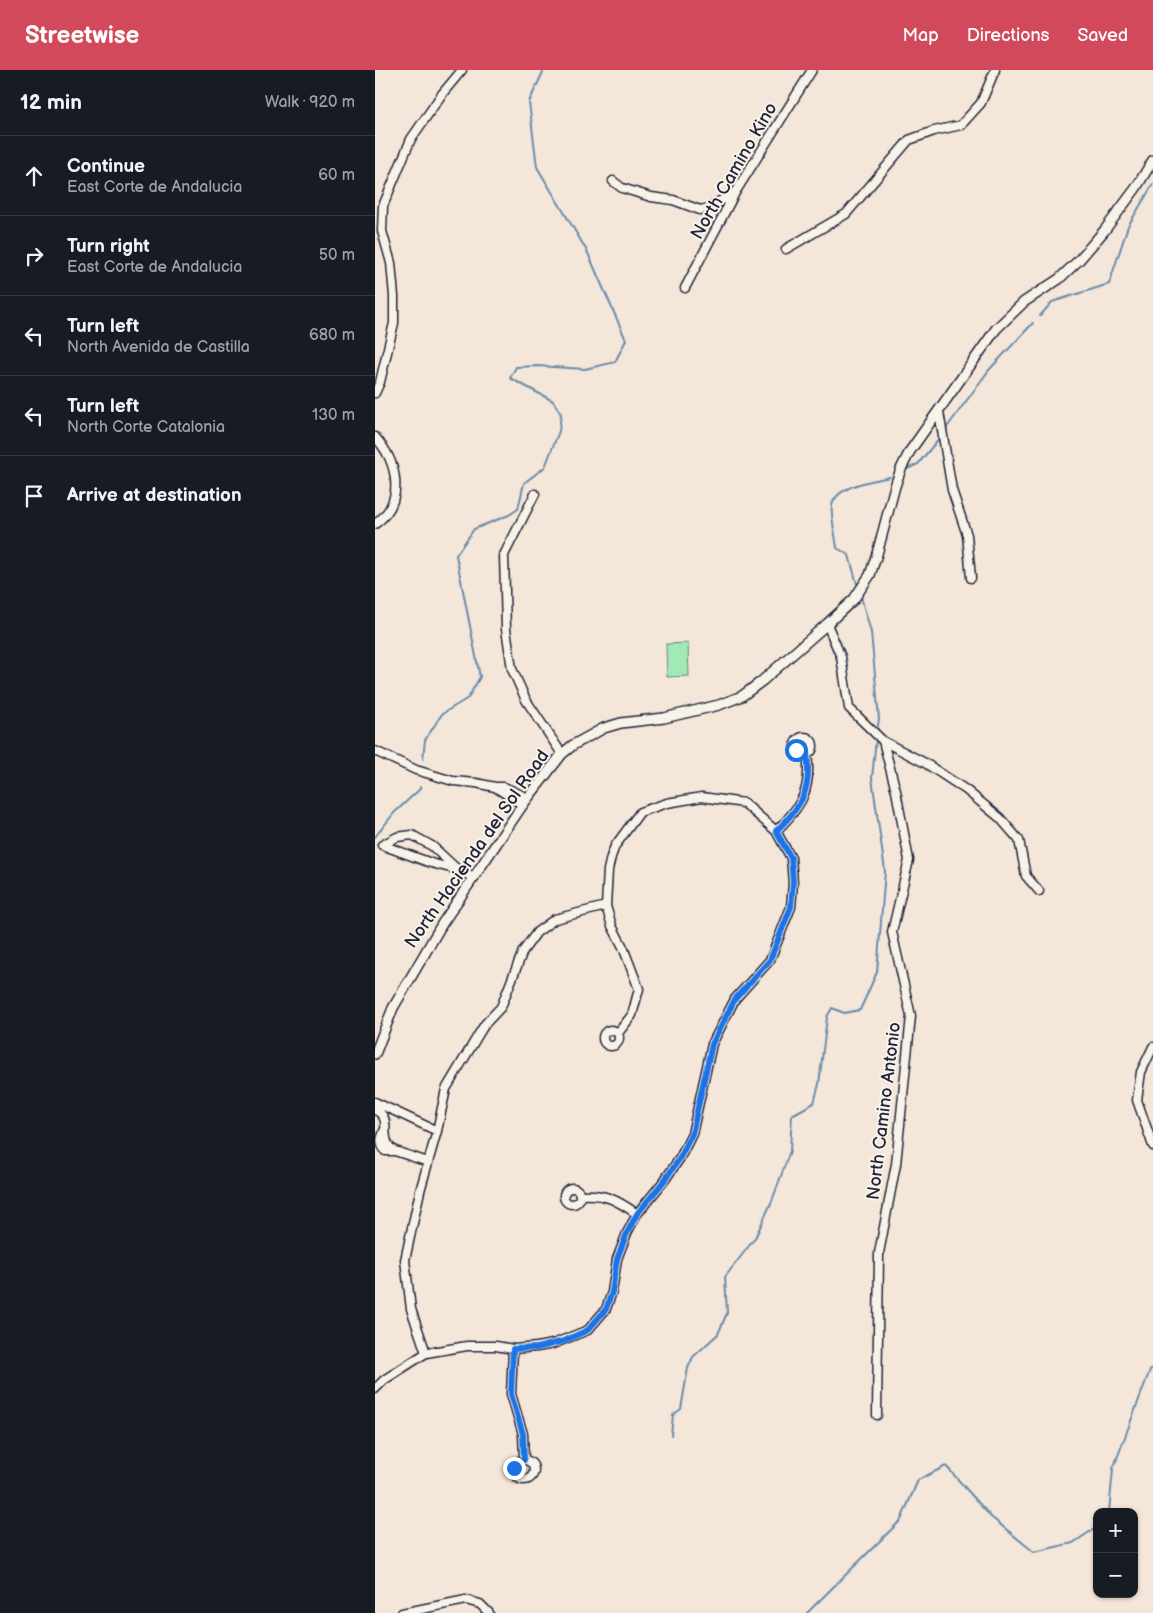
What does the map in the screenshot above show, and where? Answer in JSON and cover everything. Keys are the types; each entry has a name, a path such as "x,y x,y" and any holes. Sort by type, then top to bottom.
{"street":[{"path":"375,393 380,382 394,324 391,263 381,231 383,206 411,139 442,94 462,70"},
{"name":"North Camino Kino","path":"685,288 737,191 812,70"},
{"path":"786,248 846,214 909,140 933,131 961,125 981,103 995,70"},
{"name":"North Hacienda del Sol Road","path":"375,1054 393,1008 442,924 543,776 562,754 573,745 604,728 621,723 664,718 692,712 719,705 742,696 854,599 870,575 895,486 910,451 996,329 1024,302 1059,279 1079,260 1105,231 1138,185 1153,160"},
{"path":"613,181 622,188 651,197 673,200 700,210 709,208 737,191"},
{"path":"939,412 952,490 967,535 971,578"},
{"path":"375,437 389,457 395,472 396,481 391,505 381,520 375,524"},
{"path":"535,494 504,555 506,629 512,669 526,700 562,754"},
{"path":"827,624 841,657 849,708 883,741 925,763 965,790 1000,818 1019,840 1026,876 1039,892"},
{"name":"North Camino Antonio","path":"877,1414 879,1253 896,1164 911,1016 893,932 909,860 896,791 883,741"},
{"path":"375,751 416,770 453,781 476,783 495,788 503,787 526,801"},
{"path":"776,831 792,816 805,793 809,768 807,754"},
{"path":"375,1389 384,1380 425,1353 467,1346 496,1346 513,1349 537,1348 553,1344 588,1330 606,1309 612,1292 617,1259 627,1233 637,1214 680,1158 692,1134 712,1044 735,999 770,960 791,907 793,882 791,858 776,831 744,803 702,797 667,803 640,812 615,846 607,877 606,906 612,926 623,947 639,989 633,1015 617,1033"},
{"path":"379,847 397,837 412,835 432,846 458,870"},
{"path":"379,847 458,870 474,878"},
{"path":"425,1353 411,1309 405,1260 419,1192 437,1131 446,1089 482,1028 501,1007 523,951 537,932 555,919 606,906"},
{"path":"1153,1047 1141,1072 1137,1100 1153,1146"},
{"path":"375,1102 437,1131"},
{"path":"375,1110 385,1118 388,1145 395,1151 428,1162"},
{"path":"580,1195 598,1194 606,1196 637,1214"},
{"path":"513,1349 511,1394 523,1434 524,1460"},
{"path":"402,1613 466,1600 480,1604 489,1613"}],"green space":[{"path":"688,643 689,676 667,677 666,644"}],"waterway":[{"path":"423,759 425,740 442,714 468,698 480,677 456,555 474,529 509,515 518,509 524,483 545,467 559,431 561,414 553,401 510,378 516,367 537,366 585,369 615,362 626,340 587,251 537,167 529,102 544,70"},
{"path":"1040,316 1052,302 1109,284 1128,226 1153,184"},
{"path":"945,430 989,370 1033,323"},
{"path":"907,469 918,464 941,436"},
{"path":"857,584 849,555 837,548 832,519 832,505 835,498 848,488 890,477"},
{"path":"861,597 871,632 879,719 877,732"},
{"path":"671,1435 673,1415 681,1409 688,1368 693,1357 718,1334 727,1313 725,1277 755,1238 772,1201 790,1151 792,1115 814,1103 819,1084 827,1017 832,1008 844,1013 860,1010 877,972 885,871 872,778 876,739"},
{"path":"375,837 394,813 420,787"},
{"path":"1109,1508 1113,1469 1150,1370 1153,1368"},
{"path":"807,1613 901,1520 918,1480 946,1466 991,1517 1034,1552 1073,1543 1093,1530"}],"route":[{"path":"514,1468 515,1464 524,1460 523,1434 511,1394 513,1349 537,1348 564,1341 588,1330 606,1309 612,1292 617,1259 627,1233 637,1214 680,1158 692,1134 712,1044 735,999 770,960 791,907 793,882 791,858 776,831 792,816 805,793 808,781 807,754 798,753 796,750"}]}
